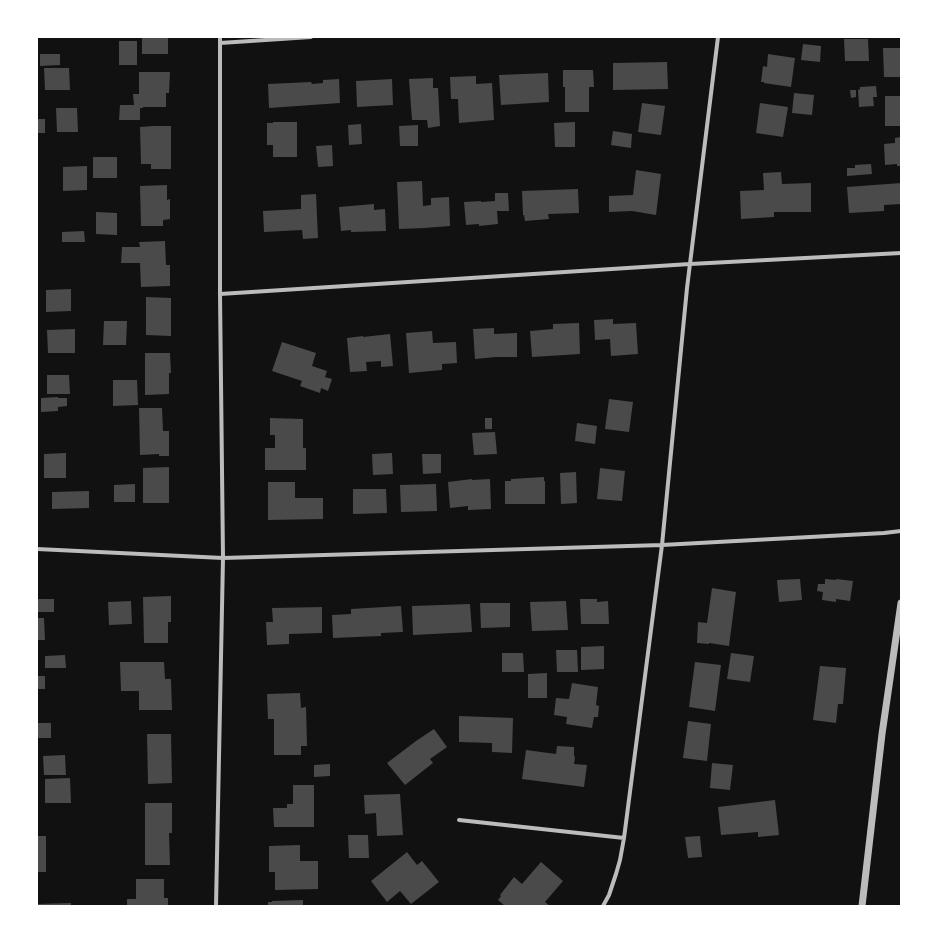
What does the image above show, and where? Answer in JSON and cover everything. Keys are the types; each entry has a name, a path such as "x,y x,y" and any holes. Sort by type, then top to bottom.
{"street":[{"path":"216,906 223,558 220,294 220,37"},
{"path":"220,43 311,37"},
{"path":"603,906 609,895 616,874 624,838 662,545 690,264 718,37"},
{"path":"220,294 690,264 901,253"},
{"path":"37,549 223,558 662,545 901,531"},
{"path":"862,906 882,734 901,603"},
{"path":"459,820 624,838"}],"building":[{"path":"142,37 168,37 168,54 142,54"},
{"path":"844,39 868,39 869,61 845,61"},
{"path":"119,41 137,41 137,65 119,65"},
{"path":"803,44 821,46 820,62 801,60"},
{"path":"883,48 901,48 901,77 884,77"},
{"path":"40,54 60,54 60,65 40,66"},
{"path":"768,54 795,58 791,87 761,82 763,66 767,67"},
{"path":"667,62 668,89 613,90 613,63"},
{"path":"44,68 69,68 70,90 45,90"},
{"path":"563,70 593,70 594,87 589,87 589,112 565,112"},
{"path":"139,72 170,72 169,93 166,93 166,107 143,107 140,108 140,120 119,120 120,105 134,105 133,94 139,94"},
{"path":"548,73 549,102 501,105 499,75"},
{"path":"476,76 476,84 492,83 494,120 459,123 458,99 451,99 450,77"},
{"path":"433,78 433,88 438,88 440,126 428,128 427,120 412,120 409,79"},
{"path":"339,79 340,103 269,108 268,84 311,82 312,84 323,83 323,80"},
{"path":"392,79 393,105 357,107 356,81"},
{"path":"876,86 877,97 873,97 874,106 859,107 858,90 860,87"},
{"path":"850,90 856,90 856,97 851,98"},
{"path":"794,93 814,95 812,115 792,113"},
{"path":"885,96 901,96 901,126 885,126"},
{"path":"642,103 665,106 661,135 638,132"},
{"path":"760,103 788,107 783,137 756,133"},
{"path":"56,108 77,108 78,132 57,132"},
{"path":"37,119 45,119 45,133 37,133"},
{"path":"297,122 297,157 273,157 273,145 267,145 267,123"},
{"path":"575,122 575,147 555,147 554,123"},
{"path":"361,124 362,144 349,145 348,125"},
{"path":"418,125 418,146 400,146 399,126"},
{"path":"171,126 171,169 151,169 151,164 141,164 140,127"},
{"path":"613,131 632,134 631,148 611,145"},
{"path":"901,137 901,166 897,166 897,164 885,165 884,144 895,143 895,138"},
{"path":"332,145 333,166 318,167 316,146"},
{"path":"93,157 117,157 117,178 93,178"},
{"path":"871,164 872,174 847,176 847,168 855,168 855,165"},
{"path":"87,166 87,190 63,191 63,167"},
{"path":"636,170 661,174 656,215 632,211 609,212 609,196 633,195"},
{"path":"781,172 782,184 811,183 811,212 774,212 774,217 741,219 740,191 764,190 763,173"},
{"path":"422,181 423,206 431,205 431,198 449,197 450,226 399,229 397,182"},
{"path":"901,183 901,204 884,205 884,211 849,213 847,187"},
{"path":"167,185 167,200 170,199 170,219 163,220 163,226 141,226 140,186"},
{"path":"578,189 579,213 548,214 549,219 525,221 523,215 522,191"},
{"path":"495,193 508,193 509,211 497,211 498,224 479,226 479,224 466,225 464,202 495,201"},
{"path":"316,194 318,238 303,239 302,230 264,232 263,211 301,209 301,195"},
{"path":"374,204 374,210 385,209 386,231 341,231 339,207"},
{"path":"96,212 117,213 117,235 96,234"},
{"path":"84,231 85,242 62,242 62,232"},
{"path":"165,241 166,265 170,265 170,286 141,287 140,263 121,263 122,247 140,247 139,242"},
{"path":"71,289 71,311 46,312 46,290"},
{"path":"146,297 171,298 171,336 146,335"},
{"path":"613,319 613,324 636,323 638,354 611,356 610,339 595,340 594,320"},
{"path":"104,321 127,321 126,345 103,345"},
{"path":"579,323 580,354 532,357 530,331 553,329 553,324"},
{"path":"494,328 494,334 517,333 517,357 475,359 473,329"},
{"path":"75,329 75,353 48,353 47,330"},
{"path":"432,331 433,343 456,342 457,363 442,364 442,370 409,373 406,333"},
{"path":"390,334 393,366 381,367 381,361 366,362 367,371 350,372 347,338"},
{"path":"282,342 316,353 312,366 327,371 325,377 332,379 328,391 321,388 320,393 300,386 302,381 272,371"},
{"path":"145,353 170,353 171,373 169,373 169,394 145,395"},
{"path":"47,375 69,375 70,394 47,394"},
{"path":"113,380 137,380 138,405 113,406"},
{"path":"41,398 67,398 67,406 58,407 58,411 41,412"},
{"path":"609,399 633,402 629,432 605,429"},
{"path":"139,408 162,408 163,431 169,431 169,456 159,456 159,454 140,455"},
{"path":"270,418 303,419 303,448 306,448 306,470 265,470 265,448 275,448 275,435 270,435"},
{"path":"485,418 492,418 492,429 485,429"},
{"path":"577,423 597,426 595,444 575,441"},
{"path":"495,432 497,454 474,455 472,433"},
{"path":"66,453 66,478 44,478 44,454"},
{"path":"392,453 393,474 373,475 372,454"},
{"path":"422,454 441,454 441,473 423,474"},
{"path":"169,467 169,503 143,503 143,468"},
{"path":"600,468 625,471 622,501 597,499"},
{"path":"576,472 577,503 561,504 560,473"},
{"path":"544,477 545,504 505,504 505,481 511,481 511,479"},
{"path":"472,479 490,479 491,509 468,510 468,506 450,508 448,482"},
{"path":"268,482 295,482 295,498 323,498 323,519 268,520"},
{"path":"135,484 135,502 114,502 114,485"},
{"path":"436,484 437,511 401,512 400,485"},
{"path":"353,489 386,489 387,513 353,514"},
{"path":"89,491 89,508 52,509 52,492"},
{"path":"800,579 802,600 779,602 777,580"},
{"path":"825,579 853,581 850,601 836,599 836,602 822,600 823,592 817,591 818,584 825,584"},
{"path":"712,588 736,592 729,646 697,643 698,622 707,623"},
{"path":"171,596 171,622 168,622 168,643 144,643 143,597"},
{"path":"37,599 54,599 54,612 37,612"},
{"path":"580,599 597,599 597,602 608,601 609,624 581,624"},
{"path":"131,601 132,624 109,625 108,602"},
{"path":"566,601 568,630 532,631 530,602"},
{"path":"480,603 510,603 510,627 481,628"},
{"path":"470,604 472,632 413,635 412,606"},
{"path":"401,606 403,632 381,633 381,636 333,638 332,615 351,614 351,609"},
{"path":"322,607 322,633 289,634 289,644 267,645 266,622 273,622 272,608"},
{"path":"37,618 44,618 45,640 37,640"},
{"path":"604,646 604,669 581,670 581,647"},
{"path":"556,650 577,650 578,672 557,672"},
{"path":"502,653 523,653 524,672 502,672"},
{"path":"731,653 754,656 750,682 727,679"},
{"path":"65,655 66,668 45,668 45,656"},
{"path":"120,662 164,662 165,679 171,679 172,710 139,710 139,691 121,691"},
{"path":"695,662 721,665 715,711 689,707"},
{"path":"820,666 846,668 843,704 838,704 836,723 813,720"},
{"path":"547,673 547,698 528,698 528,674"},
{"path":"37,676 45,676 45,689 38,689 38,692 37,692"},
{"path":"572,683 598,687 596,705 599,706 598,717 594,717 592,728 566,724 567,717 554,715 556,698 569,699"},
{"path":"300,693 301,708 306,707 307,746 301,746 301,755 274,755 274,719 268,719 267,694"},
{"path":"459,716 513,718 512,753 492,752 492,743 459,742"},
{"path":"688,721 711,724 707,761 683,758"},
{"path":"37,723 51,723 51,738 37,738"},
{"path":"434,729 447,747 430,759 433,763 405,785 387,763"},
{"path":"147,734 171,734 172,783 148,784"},
{"path":"557,746 574,747 574,764 587,765 584,787 522,779 526,750 556,754"},
{"path":"65,755 66,775 44,775 43,756"},
{"path":"712,763 733,765 730,790 710,788"},
{"path":"330,764 330,776 314,777 314,765"},
{"path":"70,778 71,803 45,803 45,779"},
{"path":"293,785 314,785 314,827 274,827 273,808 287,808 287,804 293,804"},
{"path":"400,794 403,835 377,836 376,813 365,814 364,795"},
{"path":"775,800 779,835 758,837 758,832 721,835 718,807"},
{"path":"145,803 172,803 172,833 169,833 170,865 145,865"},
{"path":"348,835 368,835 369,858 349,858"},
{"path":"37,836 46,836 46,872 37,872"},
{"path":"700,836 702,857 688,858 685,837"},
{"path":"300,845 300,861 318,861 318,889 275,890 275,872 269,872 269,846"},
{"path":"407,852 417,865 422,861 439,882 411,904 400,891 387,902 371,881"},
{"path":"541,862 563,881 545,902 550,906 505,906 498,900 501,896 500,895 514,877 522,884"},
{"path":"136,879 164,879 164,898 168,898 168,906 127,906 127,899 136,899"},
{"path":"303,900 303,906 268,906 268,902 272,901"},
{"path":"71,903 71,906 37,906 37,904"}]}
